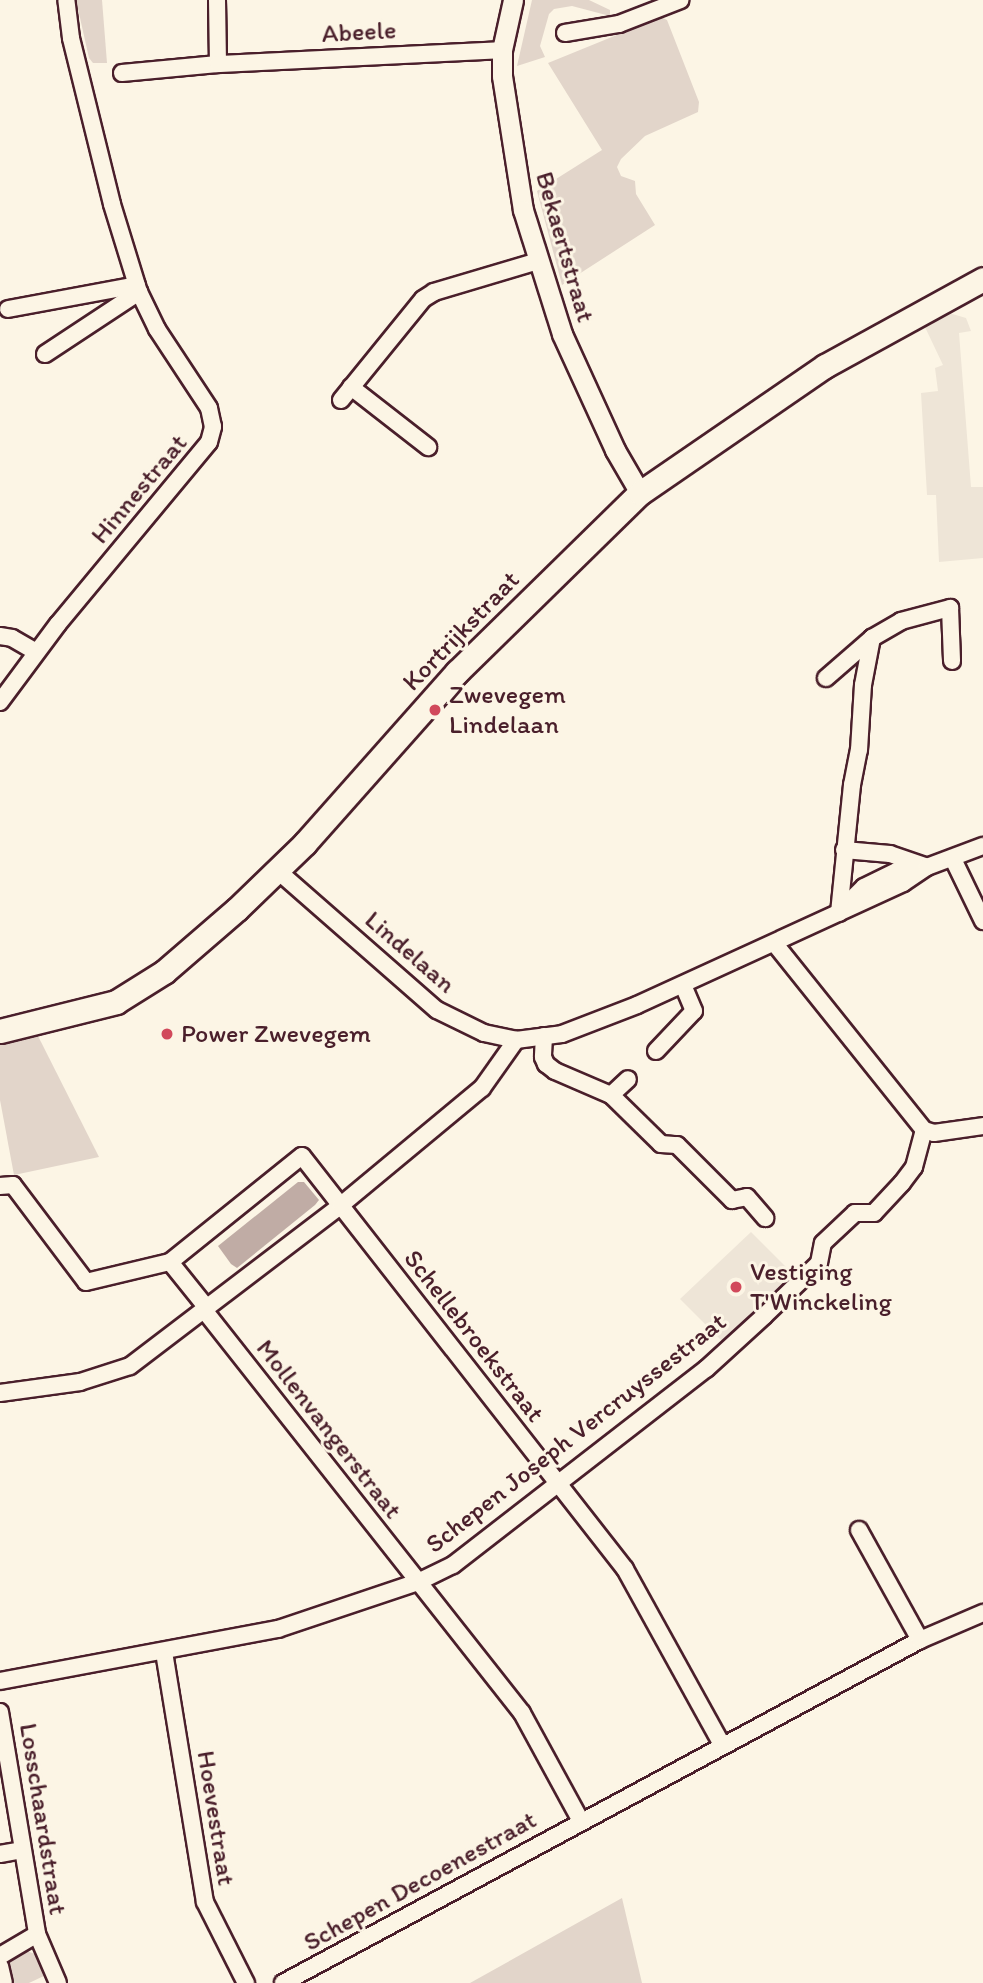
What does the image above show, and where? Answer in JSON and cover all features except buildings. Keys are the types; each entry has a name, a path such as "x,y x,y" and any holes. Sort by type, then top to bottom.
{"main road":[{"name":"Kortrijkstraat","path":"0,1031 116,1002 143,987 188,952 278,871 473,655 640,493 825,366 983,279"}],"street":[{"name":"Hinnestraat","path":"0,702 36,652 209,442 214,427 209,408 157,329 138,288 112,204 71,38 66,0"},
{"path":"216,0 218,64"},
{"name":"Bekaertstraat","path":"513,0 502,50 506,116 538,261 562,334 580,376 615,450 640,493"},
{"path":"565,33 619,24 681,0"},
{"name":"Abeele","path":"122,73 218,64 502,50"},
{"path":"428,447 346,393 424,299 434,292 538,261"},
{"path":"8,309 138,288"},
{"path":"45,354 138,288"},
{"path":"950,591 952,661"},
{"path":"826,678 872,638 901,621 950,608"},
{"path":"0,636 12,638 36,652"},
{"path":"839,913 844,850 859,750 863,685 872,638"},
{"path":"842,664 863,685"},
{"name":"Lindelaan","path":"278,871 437,1010 484,1034 516,1040 562,1034 595,1023 839,913 864,887 897,871 927,867 983,846"},
{"path":"844,850 890,854 927,867"},
{"path":"953,859 983,921"},
{"path":"775,944 924,1130 934,1133 983,1126"},
{"path":"656,1051 698,1007 683,985"},
{"path":"544,1036 543,1057 546,1064 555,1071 611,1095 661,1144 677,1145 732,1200 747,1197 765,1218"},
{"path":"0,1393 80,1381 130,1366 341,1205 482,1088 516,1040"},
{"path":"611,1095 628,1079"},
{"name":"Schepen Joseph Vercruyssestraat","path":"0,1681 278,1629 418,1582 453,1565 706,1368 764,1316 819,1263 823,1243 855,1213 874,1213 914,1167 924,1130"},
{"name":"Schellebroekstraat","path":"170,1262 302,1156 625,1569 722,1745"},
{"path":"0,1186 13,1185 86,1282 170,1262"},
{"name":"Mollenvangerstraat","path":"170,1262 522,1713 580,1821"},
{"path":"859,1530 920,1640"},
{"path":"580,1821 920,1640 983,1613"},
{"name":"Hoevestraat","path":"164,1652 205,1902 246,1983"},
{"name":"Losschaardstraat","path":"0,1712 37,1934 58,1983"},
{"name":"Schepen Decoenestraat","path":"282,1983 580,1821"},
{"path":"0,1854 22,1850"},
{"name":"Losschaardstraat","path":"0,1956 37,1934"},
{"path":"0,1966 4,1983"}],"shaded area":[{"path":"76,0 102,0 107,63 93,63 89,58"},
{"path":"532,0 589,0 610,10 610,16 572,6 554,9 549,14 540,46 545,57 517,66"},
{"path":"661,17 667,20 699,102 698,112 645,136 621,159 617,167 621,176 635,181 636,194 655,225 562,285 537,191 602,150 548,63"},
{"path":"949,313 966,318 971,331 959,333 971,487 983,487 983,558 939,562 936,495 927,495 921,393 938,391 935,368 943,365 924,325"},
{"path":"37,1034 99,1157 14,1175 0,1100 0,1044"},
{"path":"298,1182 304,1182 319,1200 315,1205 237,1268 231,1264 218,1246"},
{"name":"Vestiging T'Winckeling","path":"751,1232 793,1274 723,1342 680,1299"},
{"path":"622,1898 642,1983 470,1983"},
{"path":"21,1949 35,1954 48,1974 29,1983 11,1983 6,1962"}],"place":[{"name":"Zwevegem Lindelaan","path":"435,710"},
{"name":"Power Zwevegem","path":"167,1034"},
{"name":"Vestiging T'Winckeling","path":"736,1287"}]}
